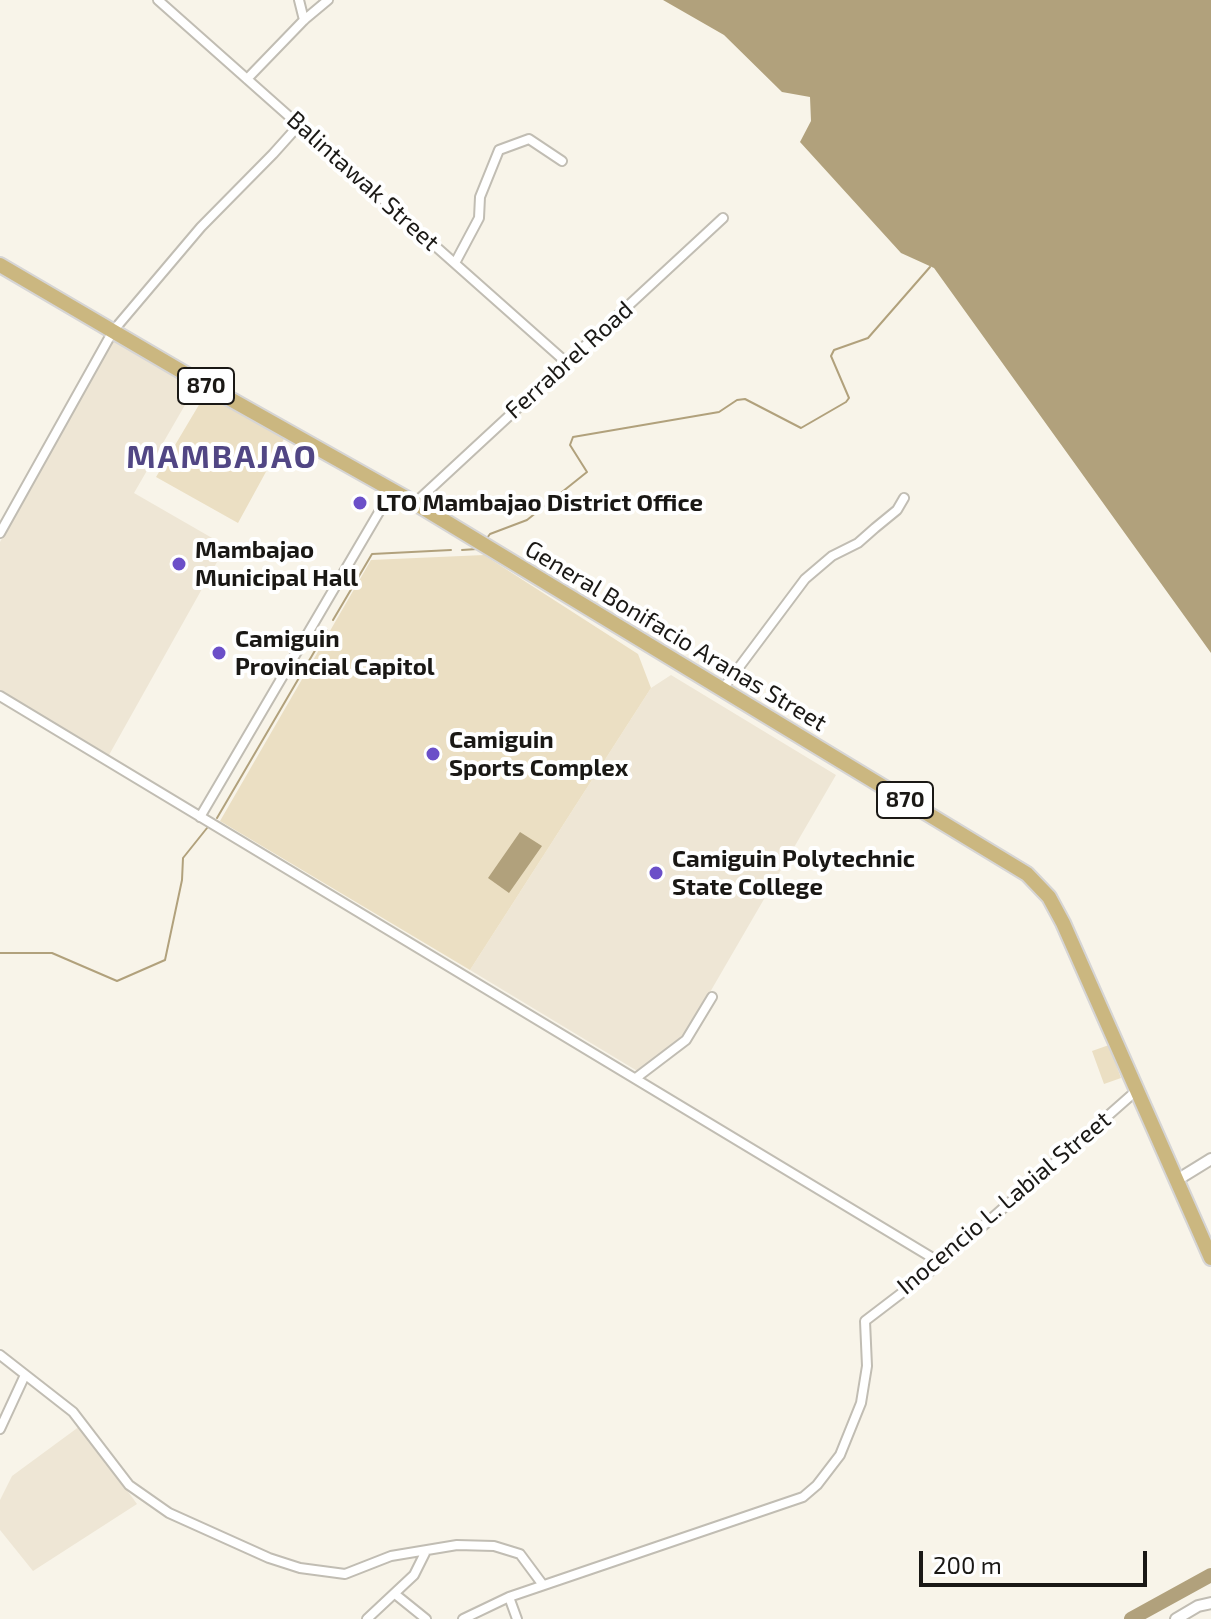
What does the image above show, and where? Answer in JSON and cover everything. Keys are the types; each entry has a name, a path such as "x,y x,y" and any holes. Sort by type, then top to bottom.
{"main road":[{"name":"General Bonifacio Aranas Street","path":"0,265 415,503 1014,865 1039,885 1063,923 1178,1182"},
{"name":"870","path":"1178,1182 1211,1258"}],"street":[{"name":"Balintawak Street","path":"158,0 567,363"},
{"path":"299,0 304,20"},
{"path":"247,79 304,20 328,0"},
{"path":"0,533 113,331 201,227 299,125"},
{"path":"455,263 479,218 480,197 499,150 529,139 562,161"},
{"name":"Ferrabrel Road","path":"415,503 723,218"},
{"path":"200,817 392,490"},
{"path":"722,690 805,579 832,556 858,543 897,510 904,498"},
{"path":"0,696 941,1263"},
{"path":"636,1078 686,1040 712,997"},
{"name":"Inocencio L. Labial Street","path":"463,1619 509,1597 803,1497 817,1485 840,1455 861,1403 867,1366 865,1321 941,1263 1136,1091"},
{"path":"1178,1182 1211,1159"},
{"path":"0,1355 73,1412 129,1485 169,1513 269,1558 300,1568 336,1574 357,1571 391,1556 457,1545 506,1548 520,1554 543,1585"},
{"path":"0,1429 25,1375"},
{"path":"370,1618 414,1575 426,1551"},
{"path":"395,1594 426,1619"},
{"path":"509,1597 517,1619"},
{"path":"1176,1619 1198,1606 1211,1603"}],"shaded area":[{"path":"663,0 1211,0 1211,653 934,268 901,253 800,142 811,121 810,97 782,92 724,35"},
{"path":"115,338 196,386 134,493 226,546 109,755 0,690 0,542"},
{"path":"206,393 285,437 238,523 156,477"},
{"name":"Camiguin Sports Complex","path":"484,555 638,654 651,688 470,970 220,821 371,560"},
{"name":"Camiguin Polytechnic State College","path":"671,675 836,775 684,1037 639,1072 470,970 651,688"},
{"path":"520,832 542,846 509,893 488,878"},
{"path":"1109,1045 1121,1078 1104,1084 1092,1051"},
{"path":"80,1426 137,1504 33,1571 0,1530 0,1500 12,1476"}],"waterway":[{"path":"487,538 490,534 527,520 587,472 570,445 573,437 719,412 737,400 745,399 801,428 846,402 849,398 831,356 834,350 868,338 930,267"},
{"path":"462,550 477,549"},
{"path":"333,620 372,554 451,550"},
{"path":"217,818 327,630"},
{"path":"0,953 52,953 117,981 165,960 182,880 183,858 207,828"},
{"path":"1131,1619 1211,1575"}],"place":[{"name":"LTO Mambajao District Office","path":"360,503"},
{"name":"Mambajao Municipal Hall","path":"179,564"},
{"name":"Camiguin Provincial Capitol","path":"219,653"},
{"name":"Camiguin Sports Complex","path":"433,754"},
{"name":"Camiguin Polytechnic State College","path":"656,873"}],"district":[{"name":"MAMBAJAO","path":"222,457"}]}
